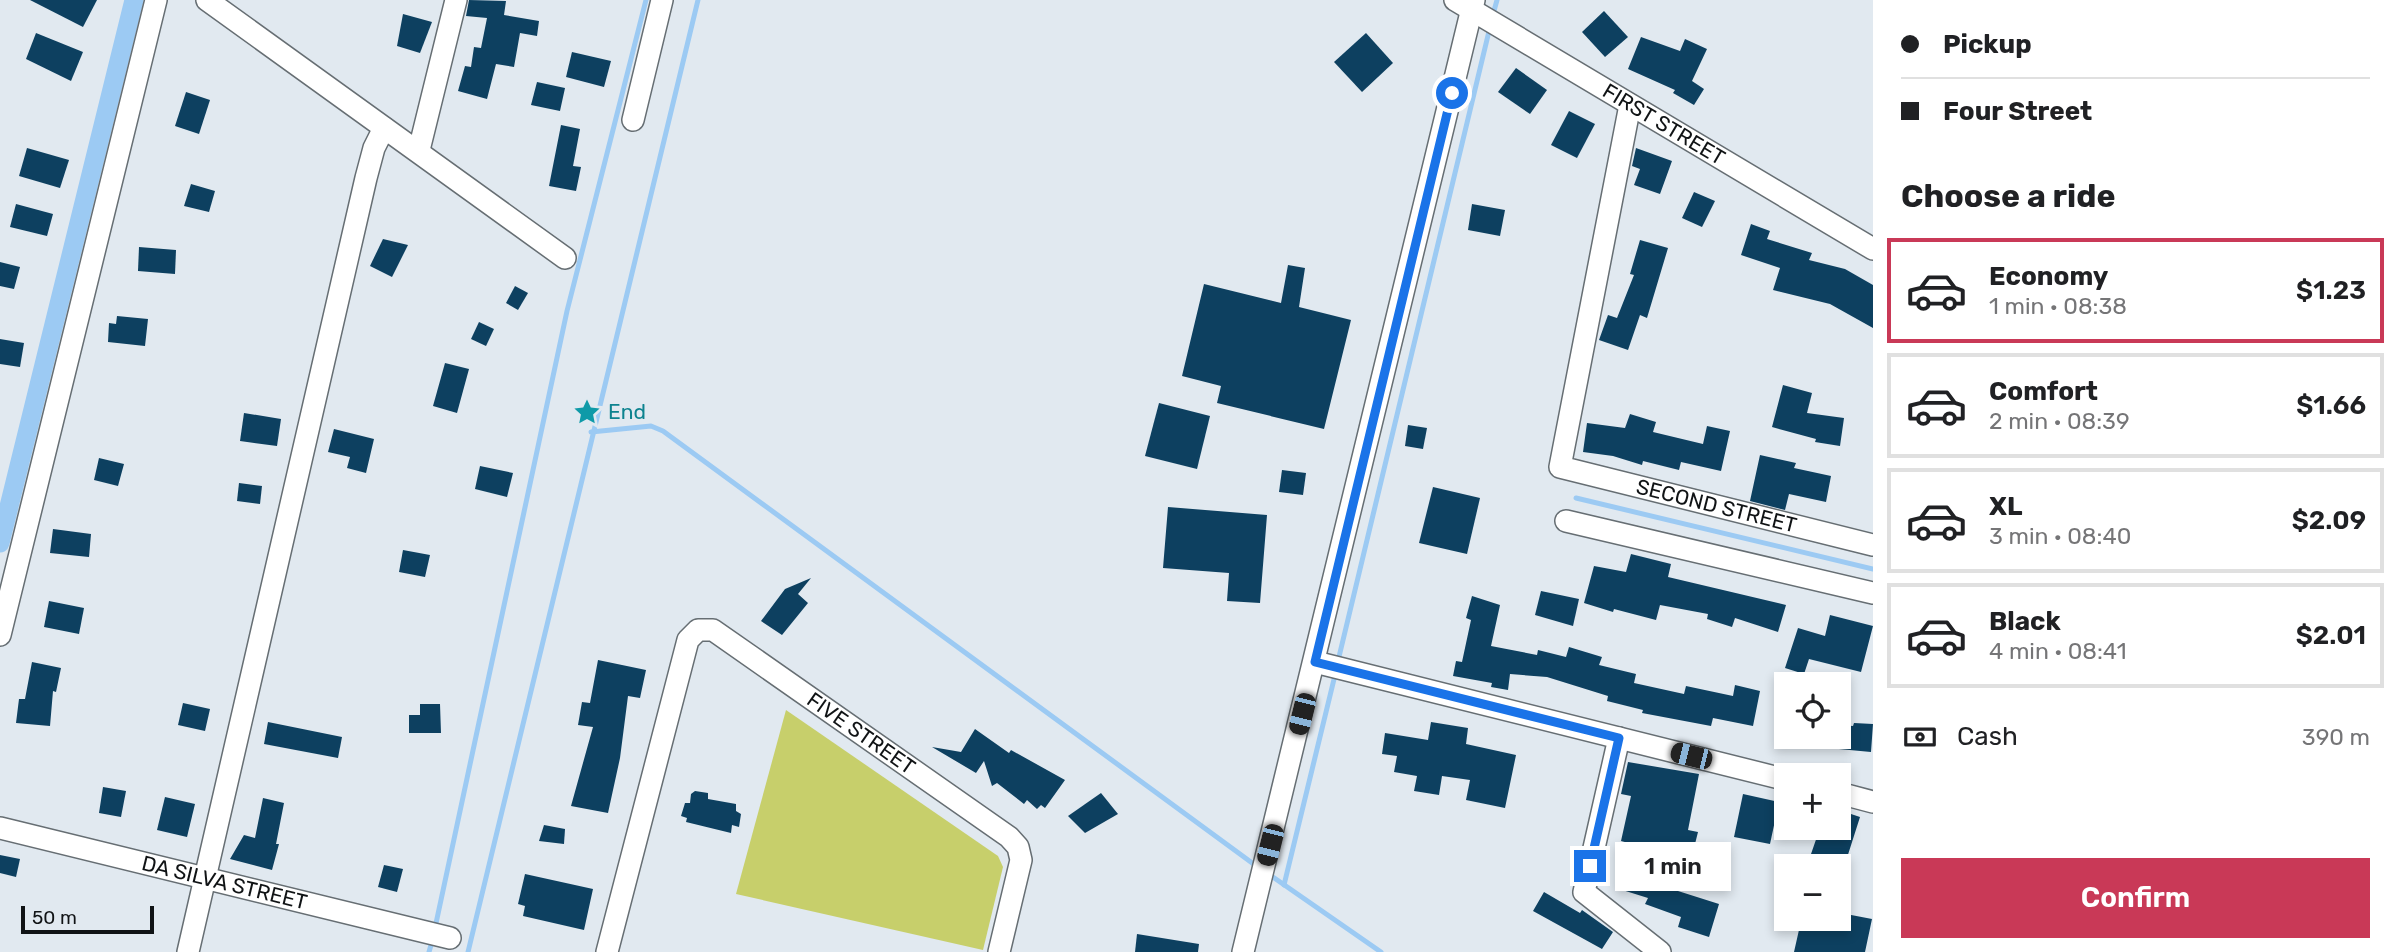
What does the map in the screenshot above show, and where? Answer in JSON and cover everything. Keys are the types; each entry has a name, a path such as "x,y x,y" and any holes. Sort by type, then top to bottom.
{"street":[{"path":"0,635 156,0"},
{"path":"207,0 384,128 419,150 565,258"},
{"path":"419,150 456,0"},
{"path":"633,120 662,0"},
{"path":"1243,952 1315,662 1467,4"},
{"name":"FIRST STREET","path":"1467,4 1630,105 1873,248"},
{"name":"SECOND STREET","path":"1630,105 1560,467 1873,545"},
{"path":"188,952 366,178 374,148 384,128"},
{"path":"1566,521 1873,593"},
{"name":"FIVE STREET","path":"607,952 688,640 698,630 713,631 1009,838 1018,848 1021,860 999,952"},
{"path":"1315,662 1774,777"},
{"path":"1619,738 1584,892 1660,952"},
{"path":"1851,796 1873,802"},
{"name":"DA SILVA STREET","path":"0,828 450,939"}],"green space":[{"path":"786,710 998,856 1003,867 983,950 736,894"}],"building":[{"path":"30,0 97,0 83,27"},
{"path":"469,0 506,1 504,15 539,21 537,36 520,33 514,67 496,64 487,99 458,91 465,66 471,67 474,47 481,48 487,18 466,16"},
{"path":"1604,11 1628,37 1605,57 1582,32"},
{"path":"403,14 432,22 420,53 397,46"},
{"path":"36,33 83,52 71,81 26,59"},
{"path":"1366,33 1393,63 1362,92 1334,62"},
{"path":"1641,37 1680,51 1685,39 1707,49 1692,81 1704,89 1694,105 1673,93 1675,90 1628,69"},
{"path":"572,52 611,61 604,87 566,77"},
{"path":"1516,68 1547,90 1530,114 1498,92"},
{"path":"537,82 565,88 560,111 531,105"},
{"path":"186,92 210,100 199,134 175,126"},
{"path":"1569,111 1595,124 1577,158 1551,145"},
{"path":"561,125 580,129 573,166 581,167 576,191 549,186"},
{"path":"27,148 69,160 60,188 19,176"},
{"path":"1636,148 1672,161 1660,194 1634,185 1640,169 1632,166"},
{"path":"191,184 215,191 209,212 184,206"},
{"path":"1694,192 1715,201 1702,227 1682,218"},
{"path":"16,204 53,214 47,236 10,227"},
{"path":"1472,204 1505,210 1500,236 1468,230"},
{"path":"1751,224 1770,231 1767,239 1812,253 1809,260 1845,269 1873,285 1873,328 1830,304 1773,290 1780,268 1741,255"},
{"path":"383,239 408,245 392,277 370,266"},
{"path":"1640,240 1668,248 1647,318 1640,315 1628,350 1599,340 1608,315 1617,318 1634,275 1630,274"},
{"path":"139,247 176,250 175,274 138,271"},
{"path":"0,262 20,267 14,289 0,286"},
{"path":"1288,265 1305,268 1299,307 1351,320 1324,429 1217,403 1221,386 1182,376 1204,284 1281,303"},
{"path":"515,286 528,293 518,310 506,303"},
{"path":"117,316 148,319 145,346 108,342 109,323 116,324"},
{"path":"479,322 494,329 486,346 471,339"},
{"path":"0,339 24,343 20,367 0,364"},
{"path":"445,363 469,369 457,413 433,406"},
{"path":"1783,385 1812,393 1807,413 1844,418 1840,446 1815,442 1816,439 1772,427"},
{"path":"1159,403 1210,416 1197,469 1145,456"},
{"path":"244,413 281,419 277,446 240,441"},
{"path":"1630,414 1656,422 1653,432 1703,444 1707,426 1730,431 1721,471 1681,462 1679,470 1643,461 1642,465 1613,456 1583,452 1587,423 1625,428"},
{"path":"1408,425 1427,428 1423,449 1405,446"},
{"path":"334,429 374,439 366,473 347,468 350,457 328,452"},
{"path":"1760,455 1796,463 1794,468 1831,476 1826,502 1789,494 1785,510 1750,501"},
{"path":"99,458 124,464 118,486 94,480"},
{"path":"480,466 513,473 507,497 475,489"},
{"path":"1282,470 1306,473 1303,495 1279,492"},
{"path":"239,483 262,486 260,504 237,501"},
{"path":"1433,487 1480,498 1467,554 1419,543"},
{"path":"1168,507 1267,515 1260,603 1227,601 1229,573 1163,568"},
{"path":"53,529 91,534 89,557 50,553"},
{"path":"403,550 430,555 425,577 399,572"},
{"path":"1631,554 1671,564 1668,577 1786,605 1778,632 1735,618 1732,627 1707,619 1708,614 1660,605 1656,620 1584,603 1594,566 1626,572"},
{"path":"811,578 798,594 808,603 782,635 761,621 785,589"},
{"path":"1541,591 1579,599 1573,626 1535,615"},
{"path":"1472,596 1500,605 1491,646 1537,655 1538,650 1566,657 1569,647 1602,657 1599,665 1636,674 1634,683 1684,694 1686,686 1733,696 1735,685 1760,691 1753,726 1713,718 1711,726 1642,713 1643,710 1607,701 1608,696 1547,677 1510,674 1508,690 1491,687 1492,683 1453,676 1456,661 1462,662 1471,620 1466,618"},
{"path":"49,601 84,608 79,634 44,627"},
{"path":"1830,615 1873,626 1861,672 1809,659 1805,672 1785,668 1798,628 1825,636"},
{"path":"598,660 646,670 640,698 628,696 620,758 608,813 571,806 593,727 578,725 582,702 590,703"},
{"path":"32,662 61,668 56,692 53,691 50,726 16,723 19,699 25,699"},
{"path":"183,703 210,709 205,731 178,725"},
{"path":"420,704 440,704 441,733 409,733 409,715 420,715"},
{"path":"268,722 342,737 338,758 264,744"},
{"path":"1431,722 1468,728 1466,744 1516,755 1505,808 1466,800 1470,780 1442,776 1439,795 1414,791 1417,776 1394,772 1397,756 1382,754 1385,733 1428,740"},
{"path":"1854,723 1873,724 1871,752 1839,749 1851,749"},
{"path":"975,729 1009,753 1011,750 1065,780 1045,808 1041,805 1037,809 1027,800 1024,804 997,783 992,786 984,761 976,773 932,747 961,752"},
{"path":"1628,762 1699,774 1688,830 1698,832 1691,860 1621,841 1631,796 1621,794"},
{"path":"103,787 126,791 121,817 99,813"},
{"path":"695,791 708,793 708,799 736,804 736,811 741,814 739,827 732,825 731,833 686,822 687,818 681,816 685,803 690,803 691,794"},
{"path":"1101,793 1118,814 1085,833 1068,816"},
{"path":"1743,794 1774,801 1774,825 1770,844 1734,837"},
{"path":"165,797 195,804 187,837 157,830"},
{"path":"263,798 284,803 276,844 279,844 272,870 230,859 244,835 255,838"},
{"path":"1851,814 1860,817 1848,854 1811,854 1816,840 1851,840"},
{"path":"544,825 565,829 564,844 539,841"},
{"path":"0,855 20,859 16,877 0,873"},
{"path":"1624,864 1680,885 1678,891 1719,904 1709,937 1678,927 1681,917 1645,904 1648,898 1616,888"},
{"path":"384,865 403,869 397,892 378,887"},
{"path":"525,874 593,889 584,930 523,916 525,906 518,904"},
{"path":"1544,892 1580,913 1582,910 1613,932 1602,949 1533,911"},
{"path":"1851,915 1872,919 1865,952 1794,952 1799,931 1851,931"},
{"path":"1137,934 1199,944 1198,952 1135,952"}],"waterway":[{"path":"0,543 134,0"},
{"path":"435,928 567,311 646,0"},
{"path":"468,952 698,0"},
{"path":"1492,18 1497,0"},
{"path":"1338,661 1490,27"},
{"path":"591,432 651,426 663,431 1259,868"},
{"path":"1576,498 1873,569"},
{"path":"1284,885 1336,671"},
{"path":"1267,873 1381,952"},
{"path":"429,952 433,938"}],"place":[{"name":"End","path":"587,412"}],"route":[{"path":"1452,93 1315,662 1619,738 1590,866"}]}
